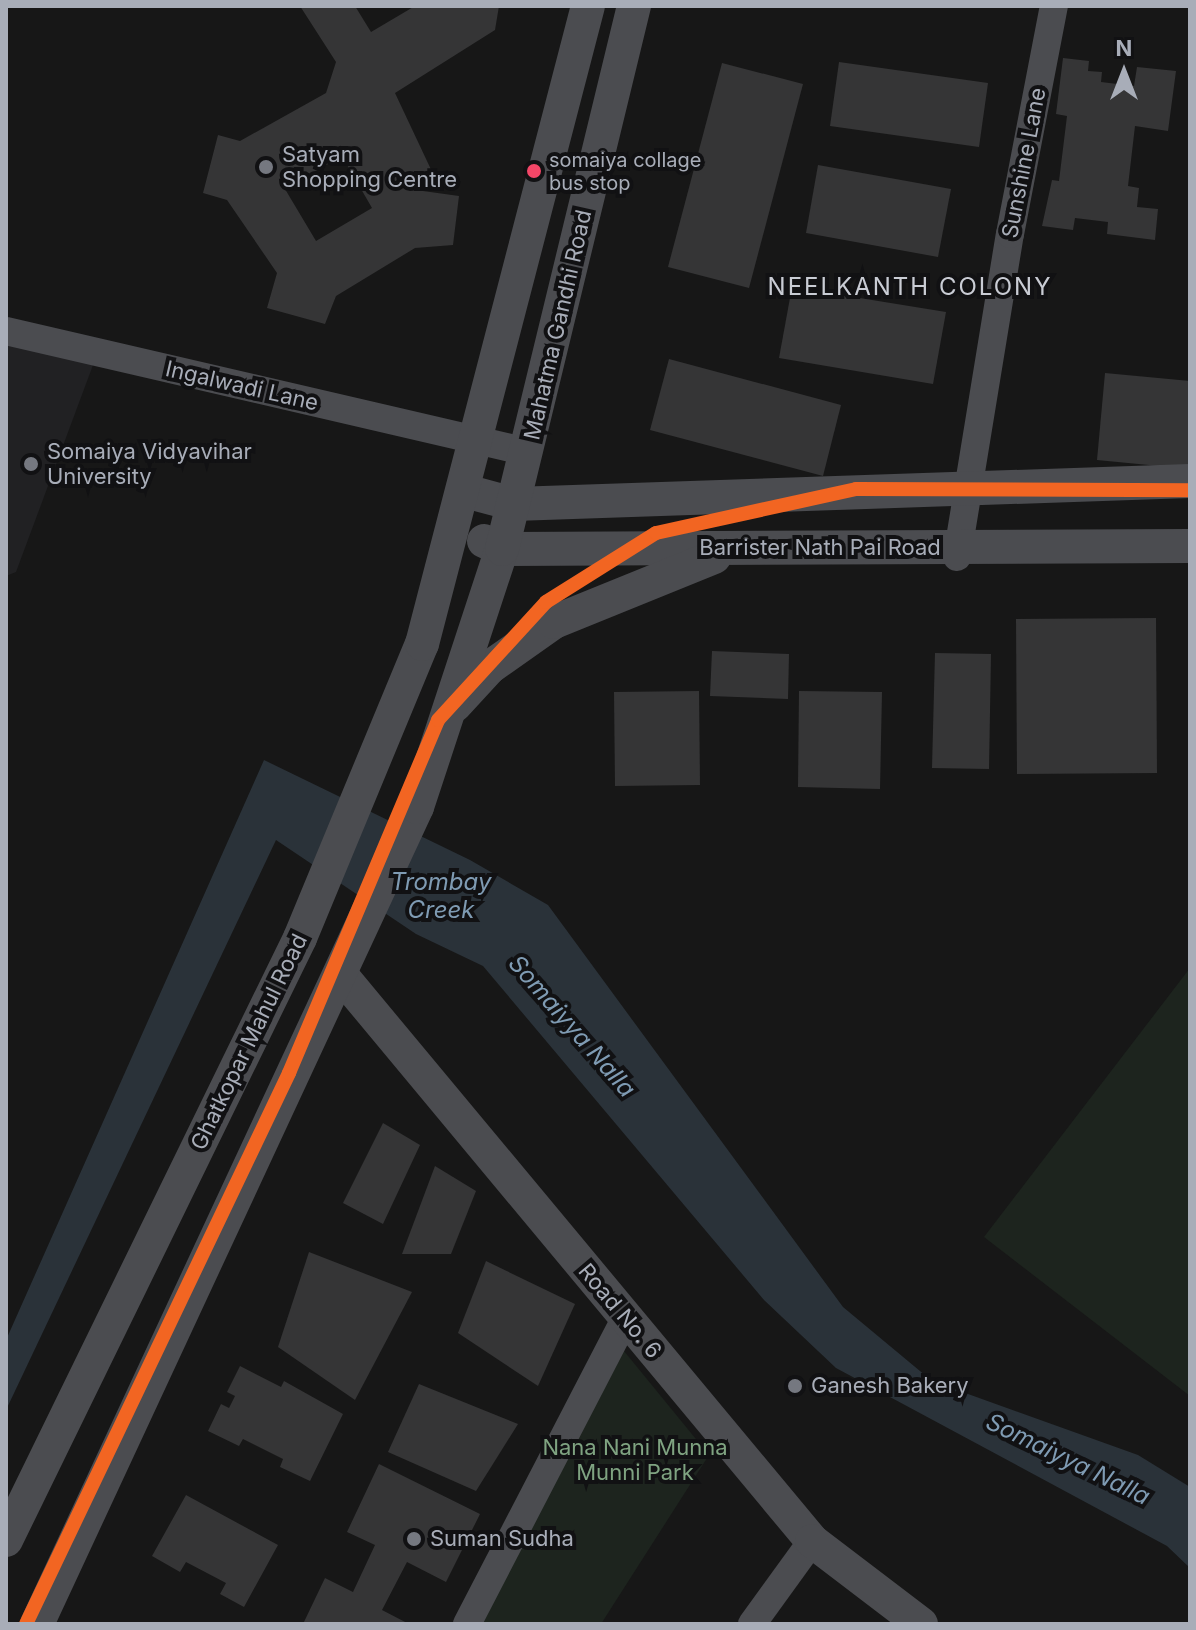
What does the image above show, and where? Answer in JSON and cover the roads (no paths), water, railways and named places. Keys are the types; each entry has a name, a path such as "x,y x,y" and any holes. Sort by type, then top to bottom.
{"street":[{"path":"456,528 588,6"},
{"name":"Mahatma Gandhi Road","path":"502,549 634,6"},
{"name":"Sunshine Lane","path":"958,553 1010,234 1054,6"},
{"name":"Ingalwadi Lane","path":"6,331 528,452"},
{"path":"465,491 514,504 1190,481"},
{"name":"Barrister Nath Pai Road","path":"456,528 502,549 737,548 958,553 1190,546"},
{"name":"Ghatkopar Mahul Road","path":"6,1540 318,896 422,644 456,528"},
{"path":"448,712 490,667 554,622 737,548"},
{"path":"37,1624 417,807 502,549"},
{"name":"Road No. 6","path":"341,975 812,1541 921,1624"},
{"path":"467,1624 626,1317"},
{"path":"752,1624 812,1541"}],"water":[{"name":"Trombay Creek","path":"264,760 470,860 548,905 843,1307 932,1381 1138,1455 1190,1487 1190,1568 1167,1546 836,1368 764,1300 483,966 416,934 276,840 6,1410 6,1340"}],"place":[{"name":"Satyam Shopping Centre","path":"266,167"},
{"name":"somaiya collage bus stop","path":"534,171"},
{"name":"Somaiya Vidyavihar University","path":"31,464"},
{"name":"Ganesh Bakery","path":"795,1386"},
{"name":"Suman Sudha","path":"414,1539"}],"district":[{"name":"NEELKANTH COLONY","path":"910,287"}],"water label":[{"name":"Somaiyya Nalla","path":"572,1026"},
{"name":"Somaiyya Nalla","path":"1068,1459"}],"park label":[{"name":"Nana Nani Munna Munni Park","path":"635,1460"}]}
